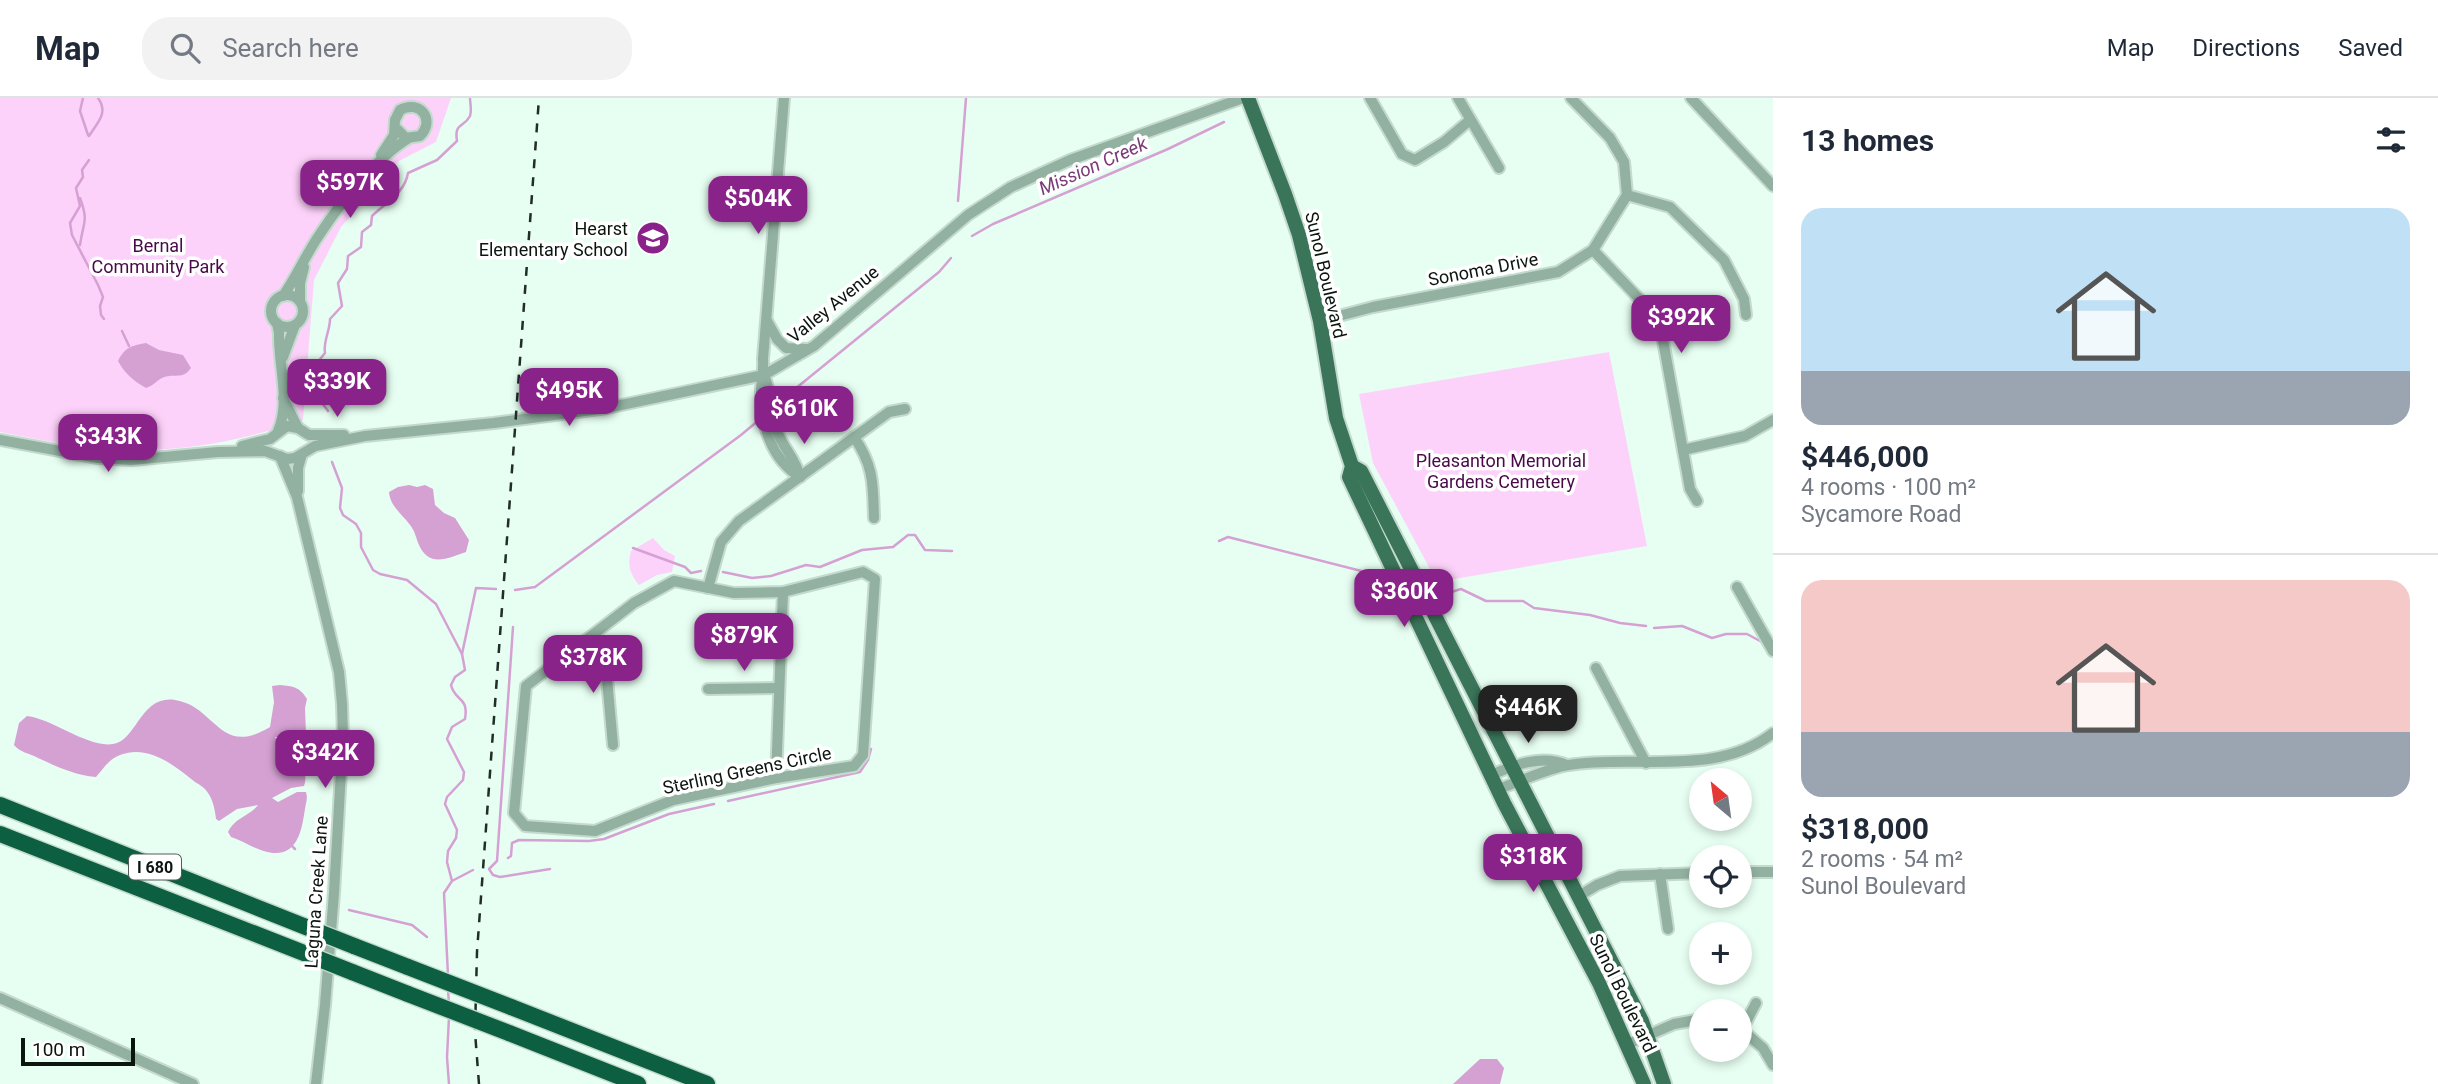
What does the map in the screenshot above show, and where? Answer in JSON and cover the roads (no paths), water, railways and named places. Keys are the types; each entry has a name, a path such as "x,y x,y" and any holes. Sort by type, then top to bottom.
{"highway":[{"name":"I 680","path":"0,805 707,1084"},
{"name":"I 680","path":"0,834 638,1084"}],"main road":[{"name":"Sunol Boulevard","path":"1246,98 1293,215 1320,321 1333,407 1352,466 1349,477 1491,775 1628,1044 1644,1084"},
{"name":"Sunol Boulevard","path":"1352,466 1361,471 1578,896 1647,1035 1664,1084"},
{"path":"1368,514 1383,531 1400,565 1403,568 1410,566"}],"street":[{"path":"784,98 761,390 766,396 771,428 797,463 800,477"},
{"name":"Valley Avenue","path":"303,452 315,446 365,436 607,408 764,375 809,349 968,215 1011,187 1069,160 1246,98"},
{"path":"1370,98 1402,154 1415,160 1444,142 1470,120"},
{"path":"1458,98 1499,168"},
{"path":"1571,98 1610,138 1624,162 1627,195 1670,207 1724,260 1744,299 1746,314"},
{"path":"1691,98 1773,186"},
{"path":"371,170 397,146 409,138 420,136 426,127 426,116 421,109 413,106 400,110 395,120 396,128 402,136 409,138"},
{"path":"283,296 337,211 371,170 396,128"},
{"name":"Sonoma Drive","path":"1320,321 1373,307 1558,272 1593,250 1627,195"},
{"path":"1593,250 1646,306 1662,335 1690,489 1697,501"},
{"path":"282,363 295,325 303,313 300,283 308,254"},
{"path":"279,454 274,445 282,422 282,363 277,323 271,314 271,307 275,300 283,296 291,295 300,301"},
{"path":"767,321 777,339 786,348 809,349"},
{"path":"277,323 285,327 295,325"},
{"path":"0,440 98,458 131,460 218,452 265,451 295,458 303,452 306,444 283,398"},
{"path":"708,588 721,542 728,531 890,412 905,409"},
{"path":"1683,450 1745,436 1773,420"},
{"path":"218,452 263,441 287,426 300,430"},
{"name":"Valley Avenue","path":"300,430 314,436 365,436"},
{"path":"854,438 871,469 874,518"},
{"name":"Laguna Creek Lane","path":"298,497 298,468 303,452"},
{"name":"Laguna Creek Lane","path":"279,454 298,497 339,672 343,737 325,1005 316,1084"},
{"name":"Sterling Greens Circle","path":"863,572 875,579 863,755 855,766 776,778 673,800 595,831 525,826 514,813 526,686 634,603 674,581 708,588 734,593 783,593 863,572"},
{"path":"1737,587 1773,651"},
{"path":"776,778 783,593"},
{"path":"584,641 607,679 614,745"},
{"path":"1596,668 1646,763"},
{"path":"708,689 779,688"},
{"path":"1498,789 1567,765 1699,760 1744,750 1773,733"},
{"path":"1491,775 1524,761 1559,761 1567,765"},
{"path":"1752,872 1773,872"},
{"path":"1578,896 1620,876 1689,873"},
{"path":"1660,874 1668,929"},
{"path":"0,998 193,1084"},
{"path":"1752,1010 1756,1003"},
{"path":"1628,1044 1689,1020"},
{"path":"1752,1038 1763,1048 1773,1065"}],"waterway":[{"path":"83,98 80,111 88,135"},
{"path":"89,136 102,113 98,98"},
{"path":"328,411 314,392 316,364 325,353 330,319 342,306 338,283 347,269 348,256 361,247 362,232 371,225 372,216 399,192 408,173 437,160 457,141 458,128 470,116 470,98"},
{"path":"958,201 966,98"},
{"name":"Mission Creek","path":"972,236 993,224 1224,122"},
{"path":"89,160 82,170 83,177 76,188 80,206 70,223 72,235 103,297 100,306 104,319"},
{"path":"80,198 85,217 80,245"},
{"path":"774,406 939,272 951,258"},
{"path":"122,331 129,346"},
{"path":"515,590 535,587 759,420"},
{"path":"332,462 342,488 340,508 343,515 356,524 361,533 361,547 373,570 407,580 436,604 462,654 465,670 455,677 451,685 465,706 465,719 452,727 447,739 464,772 463,780 447,797 445,804 457,830 456,838 448,851 447,862 452,881 444,893 448,976"},
{"path":"723,572 752,578 771,576 806,565 820,567 862,550 893,547 908,535 915,535 925,550 952,551"},
{"path":"1219,541 1228,537 1381,576"},
{"path":"633,548 685,567 691,573 701,571"},
{"path":"462,654 476,588 496,589"},
{"path":"1436,590 1445,594 1461,589 1486,601 1523,601 1534,608 1646,626"},
{"path":"1654,628 1682,626 1712,638 1726,634 1747,634 1760,641"},
{"path":"513,627 497,861 489,869 493,875 500,877 550,869"},
{"path":"728,801 860,772 871,749"},
{"path":"508,858 511,856 512,843 519,840 604,839 669,814 714,804"},
{"path":"291,845 295,849"},
{"path":"452,881 473,870"},
{"path":"349,910 412,925 427,937"},
{"path":"448,990 449,1004"},
{"path":"449,1017 449,1084"}],"railway":[{"path":"479,1084 475,1032 477,952 539,98"}],"place":[{"name":"Hearst Elementary School","path":"653,238"}],"park label":[{"name":"Bernal Community Park","path":"158,255"},
{"name":"Pleasanton Memorial Gardens Cemetery","path":"1501,470"}]}
